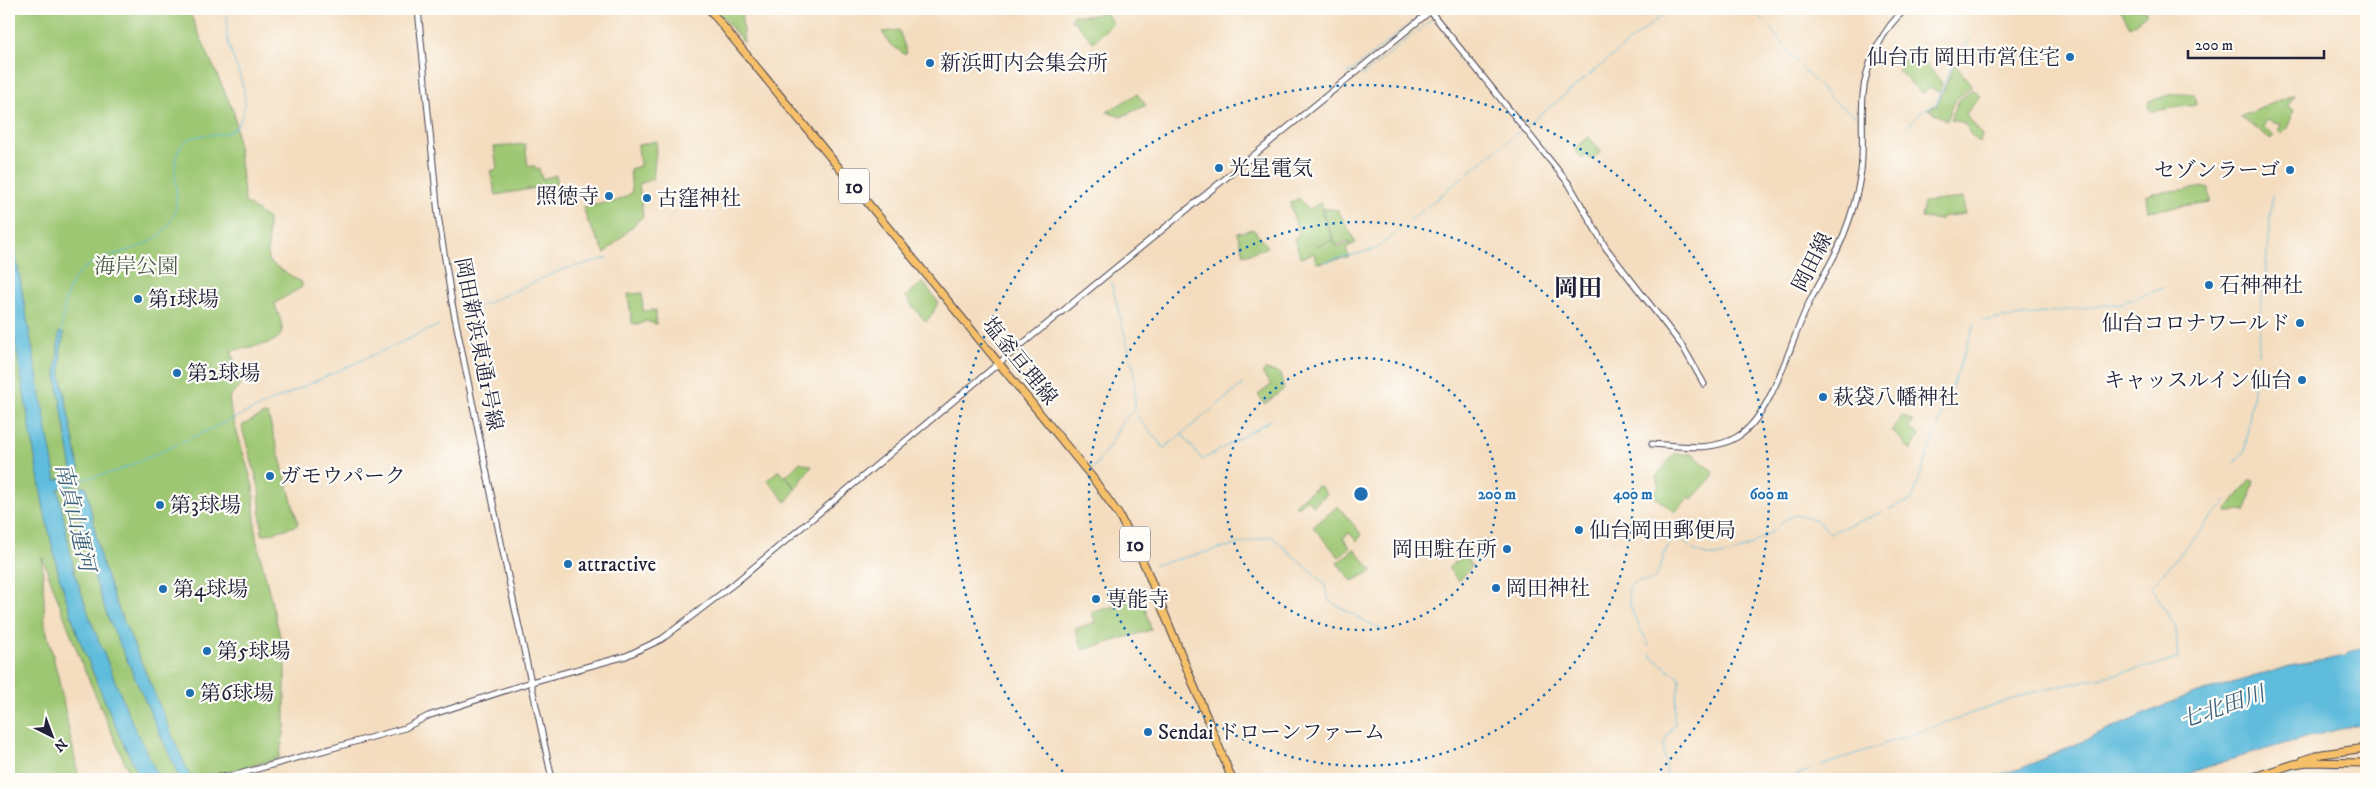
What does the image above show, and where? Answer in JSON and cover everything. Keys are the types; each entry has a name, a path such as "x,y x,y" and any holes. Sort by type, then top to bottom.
{"main road":[{"name":"塩釜亘理線","path":"709,9 1092,477 1134,543 1232,779"},
{"path":"2247,779 2328,753 2366,748"},
{"path":"2327,762 2328,753"},
{"path":"2294,764 2327,762 2366,763"}],"street":[{"name":"岡田新浜東通1号線","path":"418,9 438,215 452,303 552,779"},
{"name":"岡田線","path":"1652,444 1695,447 1720,444 1743,433 1762,410 1806,310 1844,234 1860,172 1863,94 1866,76 1886,32 1898,15 1906,9"},
{"path":"193,779 232,776 405,728 428,716 543,678 626,656 662,639 735,583 999,363 1432,10 1569,184 1606,248 1683,347 1704,384"}],"green space":[{"name":"海岸公園","path":"9,9 188,9 234,113 245,202 268,219 268,261 302,283 302,287 275,303 282,327 280,336 268,343 231,352 242,384 229,398 231,412 253,486 256,538 285,657 285,728 279,758 226,773 192,776 184,779 132,779 82,664 42,557 45,625 58,676 79,779 9,779"},
{"path":"716,9 741,9 744,43"},
{"path":"2120,9 2143,9 2147,14 2130,27"},
{"path":"1105,12 1113,23 1093,42 1075,22 1071,21 1073,15 1089,16"},
{"path":"899,30 907,53 904,54 889,43 882,32"},
{"path":"1904,60 1923,67 1926,63 1942,83 1939,92 1929,88 1922,94 1898,71"},
{"path":"1955,64 1972,86 1956,99 1947,121 1928,109 1937,105"},
{"path":"1972,89 1980,96 1966,114 1982,135 1980,143 1970,134 1966,125 1951,119 1959,100"},
{"path":"1137,94 1146,105 1121,117 1107,112"},
{"path":"2172,94 2194,94 2196,105 2151,111 2148,107 2149,101"},
{"path":"2295,94 2287,107 2294,111 2287,128 2281,134 2278,131 2281,125 2267,120 2263,127 2274,135 2271,139 2240,117"},
{"path":"1589,137 1601,152 1591,160 1587,155 1582,159 1574,149"},
{"path":"657,141 653,179 639,184 643,216 605,253 588,222 583,207 617,201 632,193 630,169 640,166 638,145"},
{"path":"525,144 528,166 535,166 535,169 539,168 542,179 556,175 558,184 496,195 490,171 497,169 494,147"},
{"path":"2209,188 2210,202 2148,211 2146,196 2154,193"},
{"path":"1299,198 1308,210 1320,203 1322,204 1322,214 1333,240 1337,247 1348,242 1350,246 1346,248 1349,257 1319,263 1316,262 1314,253 1301,258 1294,239 1299,236 1290,203"},
{"path":"1963,198 1965,214 1941,217 1941,220 1921,218 1924,202"},
{"path":"1323,208 1338,210 1356,243 1351,245 1348,240 1336,245 1323,214"},
{"path":"1253,229 1268,247 1244,255 1237,233"},
{"path":"923,282 938,302 926,322 909,302 909,299 905,297"},
{"path":"642,293 643,311 656,310 656,324 646,321 638,325 632,323 628,294"},
{"path":"1265,370 1280,373 1284,389 1265,404 1258,395 1271,385 1262,373"},
{"name":"ガモウパーク","path":"264,414 268,415 298,523 296,526 264,535 262,534 259,487 242,428 243,425"},
{"path":"1903,415 1913,422 1909,428 1919,435 1911,451 1892,430"},
{"path":"1674,454 1693,454 1713,472 1713,476 1692,499 1689,497 1675,512 1652,495 1659,486 1656,477"},
{"path":"800,462 812,466 796,488 786,476"},
{"path":"779,470 796,489 786,502 767,480"},
{"path":"2250,480 2254,481 2246,511 2228,512 2227,509"},
{"path":"1319,485 1327,494 1313,506 1307,499 1297,507 1295,504"},
{"path":"1338,506 1362,535 1357,541 1349,533 1343,538 1350,547 1339,557 1313,527"},
{"path":"1354,549 1373,571 1352,581 1337,563"},
{"path":"1464,556 1472,566 1459,581 1448,568"},
{"path":"1134,594 1146,610 1151,630 1083,650 1075,629 1095,622 1092,612 1123,604 1128,596"}],"water":[{"path":"9,218 56,480 73,476 56,376 59,332 64,333 61,350 61,376 82,483 58,489 74,571 92,624 133,725 160,779 141,779 120,737 79,639 59,576 44,510 9,306"},
{"path":"86,486 101,560 115,601 191,779 180,779 108,618 94,577 74,488"},
{"name":"七北田川","path":"2366,646 2366,724 2274,747 2210,766 2178,779 1984,779 2022,768 2181,698 2290,666 2345,656 2349,652"}],"waterway":[{"path":"61,334 67,294 77,275 101,259 144,244 157,237 168,226 174,216 176,205 175,165 181,146 188,139 197,136 223,134 231,131 238,124 245,104 242,84 227,35 228,9"},
{"path":"1437,14 1444,9"},
{"path":"1528,125 1670,9"},
{"path":"1754,9 1764,21"},
{"path":"1348,74 1425,12"},
{"path":"1362,76 1431,20"},
{"path":"1770,28 1798,63"},
{"path":"1908,126 1923,110 1936,104 1954,62 1970,39"},
{"path":"1802,68 1831,99 1858,117"},
{"path":"1408,222 1521,130"},
{"path":"2265,278 2272,195"},
{"path":"1324,262 1376,249 1402,228"},
{"path":"465,313 561,270 608,258"},
{"path":"1093,469 1111,443 1123,420 1135,409 1134,370 1111,282"},
{"path":"1981,321 2122,303 2163,288"},
{"path":"2258,353 2263,289"},
{"path":"1938,426 1975,323"},
{"name":"南貞山運河","path":"80,480 117,471 136,463 439,325"},
{"path":"2235,463 2245,450 2257,361"},
{"path":"1182,434 1243,384"},
{"path":"1136,415 1164,448 1182,434 1202,460 1271,420"},
{"path":"1889,509 1912,500 1935,433"},
{"path":"1821,766 2030,693 2178,660 2176,629 2151,587 2227,500"},
{"path":"1778,526 1792,516 1798,515 1812,518 1830,533 1882,512"},
{"path":"1649,646 1630,605 1629,589 1635,582 1653,580 1657,575 1667,547 1674,538 1683,541 1694,550 1716,556 1726,555 1746,548 1774,530"},
{"path":"1154,565 1271,536 1324,583 1329,601 1383,631"},
{"path":"1651,654 1652,657 1680,678 1674,715 1675,724 1665,741 1664,747 1666,779"},
{"path":"1785,779 1811,770"},
{"path":"2281,779 2312,770 2336,771"}],"place":[{"name":"仙台市 岡田市営住宅","path":"2070,57"},
{"name":"新浜町内会集会所","path":"930,63"},
{"name":"光星電気","path":"1219,168"},
{"name":"セゾンラーゴ","path":"2290,170"},
{"name":"照徳寺","path":"609,196"},
{"name":"古窪神社","path":"647,198"},
{"name":"石神神社","path":"2209,285"},
{"name":"第1球場","path":"138,299"},
{"name":"仙台コロナワールド","path":"2300,323"},
{"name":"第2球場","path":"177,373"},
{"name":"キャッスルイン仙台","path":"2302,380"},
{"name":"萩袋八幡神社","path":"1823,397"},
{"name":"ガモウパーク","path":"270,476"},
{"name":"第3球場","path":"160,505"},
{"name":"仙台岡田郵便局","path":"1579,530"},
{"name":"岡田駐在所","path":"1507,549"},
{"name":"attractive","path":"568,564"},
{"name":"岡田神社","path":"1496,588"},
{"name":"第4球場","path":"163,589"},
{"name":"専能寺","path":"1096,599"},
{"name":"第5球場","path":"207,651"},
{"name":"第6球場","path":"190,693"},
{"name":"Sendai ドローンファーム","path":"1148,732"}],"district":[{"name":"岡田","path":"1578,288"}]}
